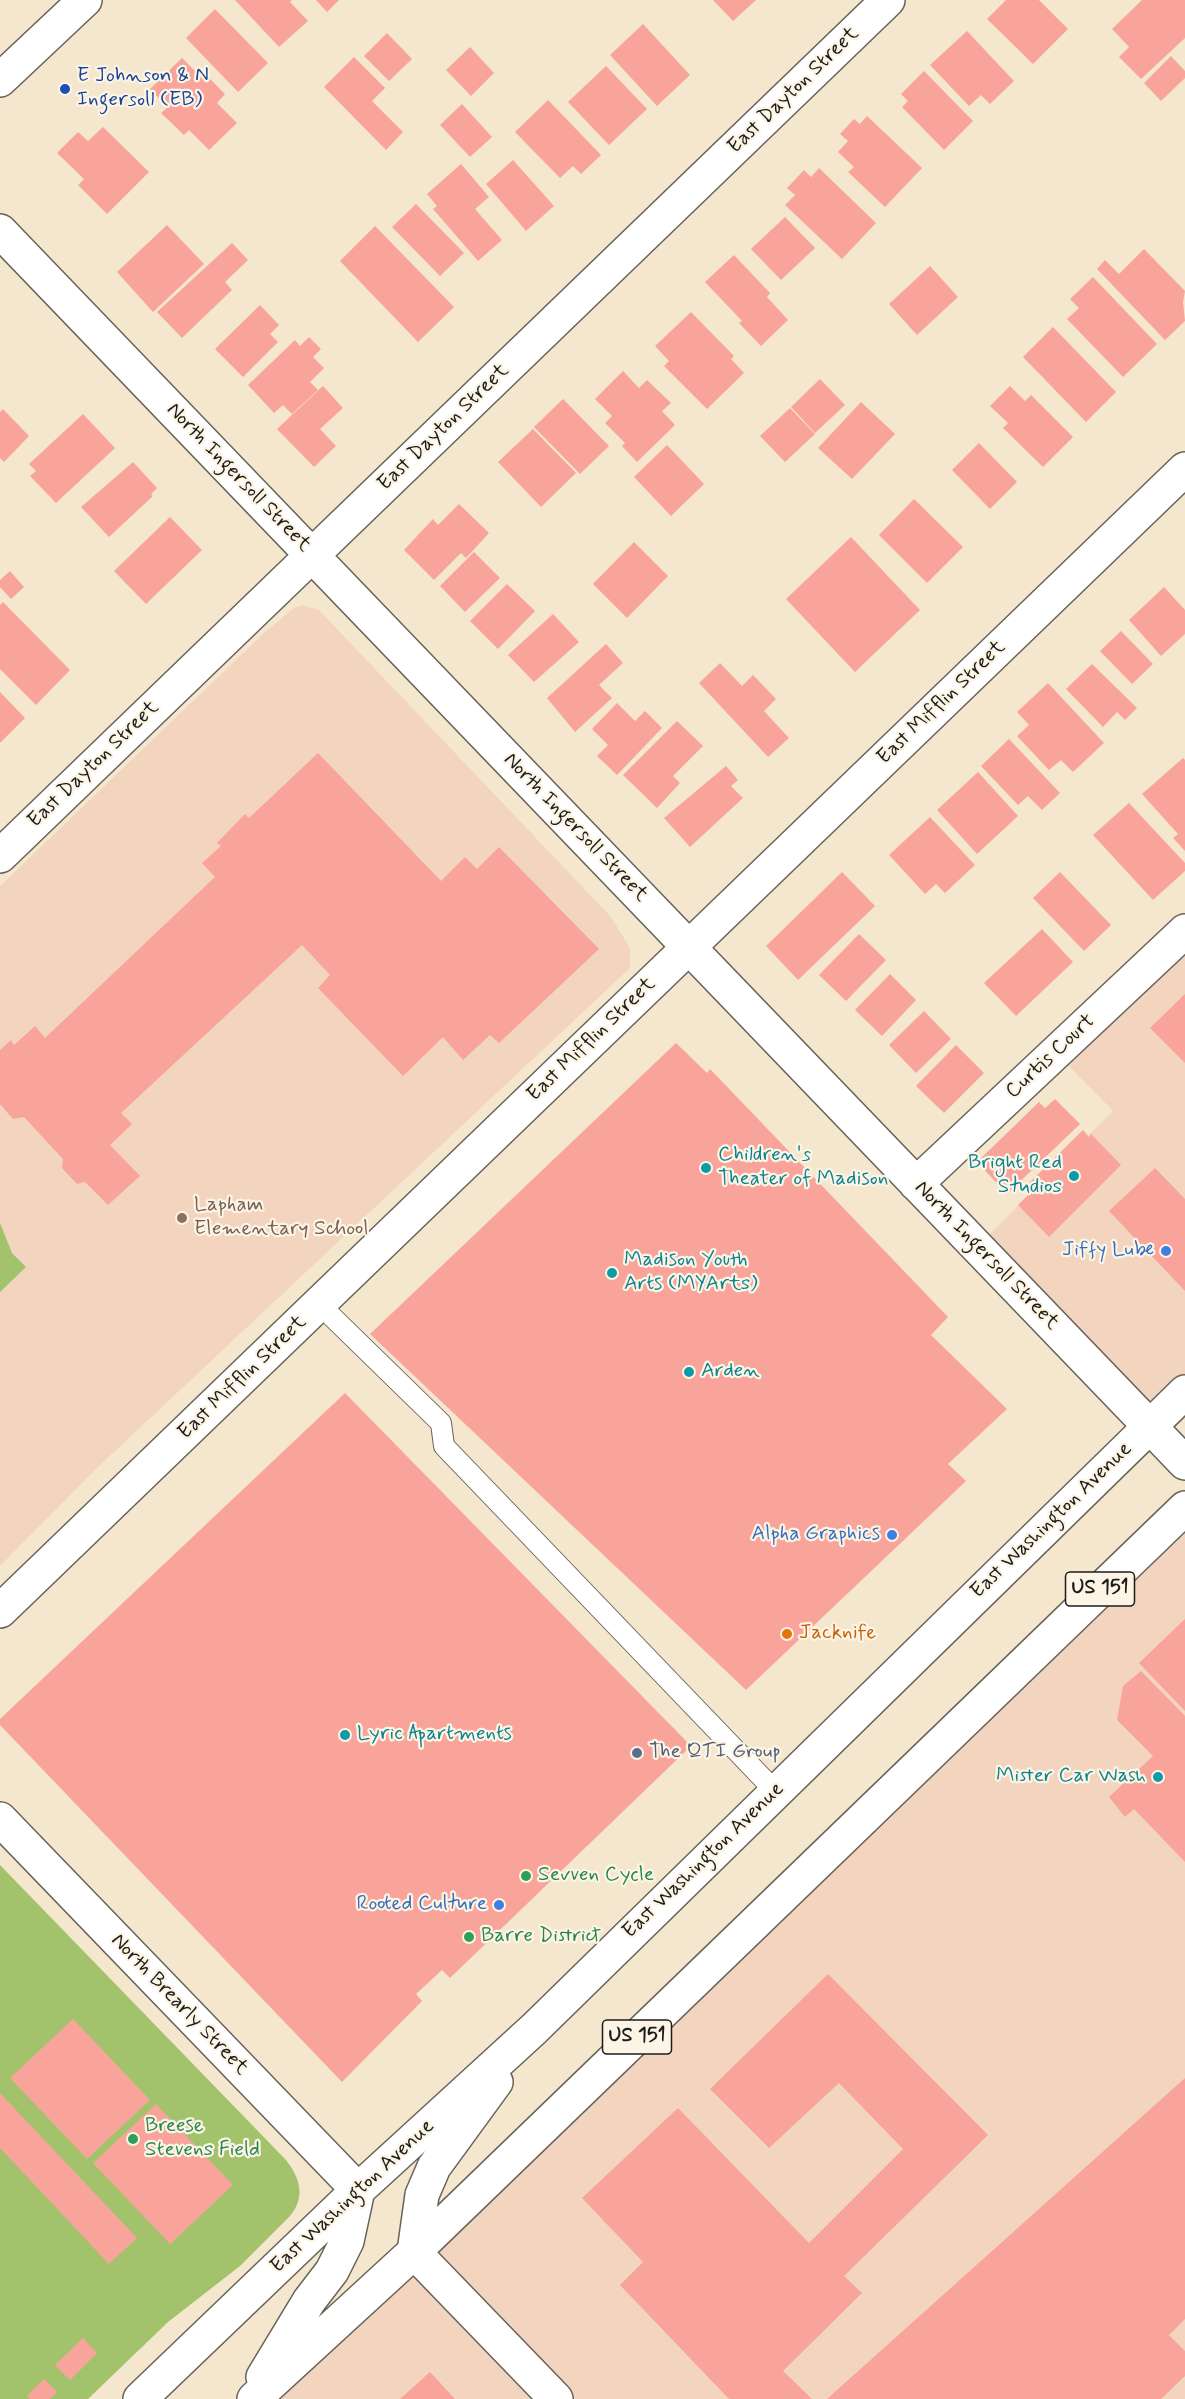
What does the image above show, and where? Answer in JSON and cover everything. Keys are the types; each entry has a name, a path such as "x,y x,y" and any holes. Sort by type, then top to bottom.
{"street":[{"path":"0,80 85,0"},
{"name":"East Dayton Street","path":"0,856 888,0"},
{"name":"North Ingersoll Street","path":"0,231 1185,1463"},
{"name":"East Mifflin Street","path":"0,1611 1185,470"},
{"name":"Curtis Court","path":"916,1184 1185,931"},
{"name":"East Washington Avenue","path":"140,2399 358,2190 534,2029 1185,1392"},
{"name":"US 151","path":"255,2399 414,2252 1185,1508"},
{"name":"North Brearly Street","path":"0,1819 358,2190"},
{"path":"534,2029 434,2167 422,2195 414,2252 556,2399"},
{"path":"249,2399 309,2301 332,2271 347,2241 358,2190"}],"lane":[{"path":"319,1304 441,1423 444,1446 776,1791"}],"shaded area":[{"name":"Lapham Elementary School","path":"302,605 319,610 611,917 630,948 630,968 98,1467 0,1566 0,886 265,632 294,608"},
{"path":"1185,931 1185,1392 1149,1426 977,1247 1113,1111 1056,1053"},
{"path":"1185,1508 1185,2399 254,2399"}],"green space":[{"path":"0,1223 12,1253 26,1267 0,1292"},
{"name":"Breese Stevens Field","path":"0,1865 286,2160 298,2181 298,2202 290,2216 240,2266 168,2322 88,2399 0,2399"}],"building":[{"path":"235,0 292,0 290,2 308,21 279,47"},
{"path":"316,0 339,0 327,12"},
{"path":"713,0 756,0 733,21"},
{"path":"1006,0 1039,0 1068,29 1033,64 987,19"},
{"path":"1142,0 1185,0 1185,38 1141,79 1119,57 1129,47 1112,29"},
{"path":"215,9 268,63 238,92 186,38"},
{"path":"643,24 690,75 657,106 610,55"},
{"path":"967,31 1014,81 990,104 981,95 969,106 930,65"},
{"path":"387,33 412,59 389,81 364,56"},
{"path":"470,47 494,73 471,96 446,70"},
{"path":"1171,56 1185,71 1185,78 1161,101 1144,83"},
{"path":"354,57 385,88 372,101 403,132 386,150 324,87"},
{"path":"182,58 203,79 207,76 225,94 217,103 237,123 209,150 189,130 184,135 161,113 168,107 150,89"},
{"path":"606,66 647,109 609,145 568,102"},
{"path":"924,71 973,121 944,150 902,107 908,101 901,94"},
{"path":"548,100 601,155 581,174 573,166 560,178 515,132"},
{"path":"462,104 492,137 470,157 440,125"},
{"path":"867,116 922,168 885,207 848,172 854,167 838,152 848,141 840,134 854,119 860,124"},
{"path":"103,127 149,172 107,214 78,185 84,179 57,153 78,132 88,141"},
{"path":"513,160 554,206 526,231 486,184"},
{"path":"461,164 489,197 475,209 502,240 478,261 433,209 437,206 427,194"},
{"path":"819,168 876,223 842,259 785,205 795,195 787,188 804,170 811,177"},
{"path":"416,204 464,253 440,276 392,227"},
{"path":"785,217 815,248 781,280 751,249"},
{"path":"167,225 204,264 153,312 117,272"},
{"path":"375,226 454,307 418,342 340,261"},
{"path":"232,243 248,260 225,282 232,290 182,338 157,312"},
{"path":"1144,249 1185,291 1183,302 1185,321 1165,340 1097,269 1105,260 1119,274"},
{"path":"734,255 770,293 767,297 788,320 761,346 739,323 742,321 705,282"},
{"path":"930,266 958,297 917,335 889,304"},
{"path":"1093,277 1157,344 1123,377 1067,319 1079,308 1070,299"},
{"path":"260,305 279,325 270,334 278,342 243,377 215,349"},
{"path":"691,312 734,356 731,359 744,373 707,409 664,366 669,361 655,346"},
{"path":"1053,327 1116,392 1086,422 1023,357"},
{"path":"309,337 321,349 313,357 324,368 310,382 318,390 292,414 283,405 274,413 248,385 295,340 300,346"},
{"path":"623,371 639,388 647,380 671,403 662,411 675,425 637,462 622,446 625,443 605,423 612,416 595,399"},
{"path":"820,379 845,405 815,433 791,407"},
{"path":"323,386 343,408 320,429 336,446 314,467 277,429"},
{"path":"1010,386 1025,401 1031,395 1073,437 1043,467 1003,428 1008,423 990,406"},
{"path":"563,399 609,446 580,474 534,427"},
{"path":"861,402 895,434 852,479 818,448"},
{"path":"790,408 815,434 785,462 760,436"},
{"path":"3,409 29,436 4,462 0,458 0,412"},
{"path":"83,414 115,448 56,503 30,476 36,471 29,464"},
{"path":"533,429 576,473 541,507 498,462"},
{"path":"979,443 1017,482 990,509 952,470"},
{"path":"667,445 704,484 671,516 634,477"},
{"path":"133,462 157,488 151,494 153,496 109,537 81,507"},
{"path":"914,499 963,547 927,583 879,535"},
{"path":"459,504 489,533 466,558 461,553 434,580 404,550 433,519 438,525"},
{"path":"170,517 202,550 146,604 114,571"},
{"path":"851,537 920,610 855,672 786,599"},
{"path":"634,542 668,576 627,618 593,584"},
{"path":"474,552 500,578 465,612 440,586"},
{"path":"10,571 24,587 11,599 0,587 0,580"},
{"path":"507,584 535,611 498,649 470,621"},
{"path":"1164,587 1185,610 1185,634 1161,656 1129,620"},
{"path":"3,602 70,670 36,705 0,669 0,605"},
{"path":"553,614 579,642 534,682 508,655"},
{"path":"1121,631 1153,664 1132,684 1100,651"},
{"path":"606,644 623,663 599,685 612,698 575,732 547,698"},
{"path":"720,663 742,686 753,675 776,699 764,711 789,738 768,757 699,683"},
{"path":"1092,664 1137,708 1125,720 1117,712 1103,727 1066,689"},
{"path":"1048,683 1104,743 1073,772 1061,760 1049,770 1017,736 1029,725 1017,712"},
{"path":"0,692 25,718 0,743"},
{"path":"617,703 635,721 645,711 662,728 617,775 597,756 608,745 592,729"},
{"path":"677,721 703,746 673,776 680,783 657,808 623,775"},
{"path":"1009,739 1060,793 1042,810 1028,796 1018,805 981,766"},
{"path":"318,753 441,881 465,857 477,869 499,847 599,949 499,1043 490,1035 463,1060 443,1037 403,1076 318,988 330,975 302,945 121,1113 132,1124 110,1145 140,1176 108,1205 85,1182 77,1184 62,1168 63,1159 24,1117 13,1119 0,1104 0,1050 11,1040 14,1045 35,1026 45,1038 215,877 202,863 221,846 217,843 245,814 249,818"},
{"path":"1183,758 1185,760 1185,851 1173,838 1178,834 1142,794"},
{"path":"726,766 738,780 731,786 743,798 690,847 664,818"},
{"path":"978,772 1018,816 977,854 937,810"},
{"path":"1129,803 1185,863 1185,871 1153,900 1093,835"},
{"path":"930,817 975,865 945,893 936,884 925,894 889,855"},
{"path":"842,872 875,906 798,980 766,946"},
{"path":"1060,872 1111,925 1084,951 1033,898"},
{"path":"1042,929 1073,962 1016,1016 984,983"},
{"path":"859,934 886,960 846,1001 819,975"},
{"path":"890,974 916,1000 882,1036 855,1010"},
{"path":"1185,994 1185,1063 1150,1028"},
{"path":"924,1011 951,1039 916,1073 889,1045"},
{"name":"Arden","path":"676,1043 707,1073 710,1069 948,1317 931,1335 1007,1409 948,1464 966,1481 746,1690 370,1334"},
{"path":"956,1045 984,1073 944,1113 916,1086"},
{"path":"1055,1099 1080,1124 1007,1194 977,1162 1039,1102 1045,1108"},
{"name":"Bright Red Studios","path":"1083,1130 1089,1137 1091,1134 1121,1165 1049,1237 1018,1205 1032,1191 1026,1186"},
{"name":"Jiffy Lube","path":"1155,1168 1185,1199 1185,1291 1109,1211"},
{"name":"Lyric Apartments","path":"345,1393 691,1746 450,1978 442,1970 416,1994 422,2001 342,2082 0,1725 0,1719"},
{"path":"1185,1619 1185,1711 1139,1663"},
{"name":"Mister Car Wash","path":"1141,1671 1185,1716 1185,1862 1134,1809 1125,1817 1109,1797 1153,1756 1117,1720 1123,1686"},
{"path":"828,1974 988,2135 844,2276 862,2293 783,2371 812,2399 729,2399 620,2285 643,2262 582,2198 678,2108 809,2243 903,2149 839,2083 769,2148 710,2089"},
{"path":"73,2019 150,2100 87,2159 10,2078"},
{"path":"1185,2078 1185,2319 1169,2335 1185,2351 1185,2376 1161,2399 827,2399"},
{"path":"0,2093 137,2238 109,2264 0,2148"},
{"path":"156,2104 233,2185 170,2244 93,2163"},
{"path":"83,2338 97,2353 70,2380 55,2365"},
{"path":"430,2372 455,2399 400,2399"},
{"path":"44,2379 57,2392 50,2399 30,2399 27,2396"}],"place":[{"name":"E Johnson & N Ingersoll (EB)","path":"65,89"},
{"name":"Children's Theater of Madison","path":"706,1168"},
{"name":"Bright Red Studios","path":"1074,1176"},
{"name":"Lapham Elementary School","path":"182,1218"},
{"name":"Jiffy Lube","path":"1166,1251"},
{"name":"Madison Youth Arts (MYArts)","path":"612,1273"},
{"name":"Arden","path":"689,1372"},
{"name":"Alpha Graphics","path":"892,1535"},
{"name":"Jacknife","path":"787,1634"},
{"name":"Lyric Apartments","path":"345,1735"},
{"name":"The QTI Group","path":"637,1753"},
{"name":"Mister Car Wash","path":"1158,1777"},
{"name":"Sevven Cycle","path":"526,1876"},
{"name":"Rooted Culture","path":"499,1905"},
{"name":"Barre District","path":"469,1937"},
{"name":"Breese Stevens Field","path":"133,2139"}]}
